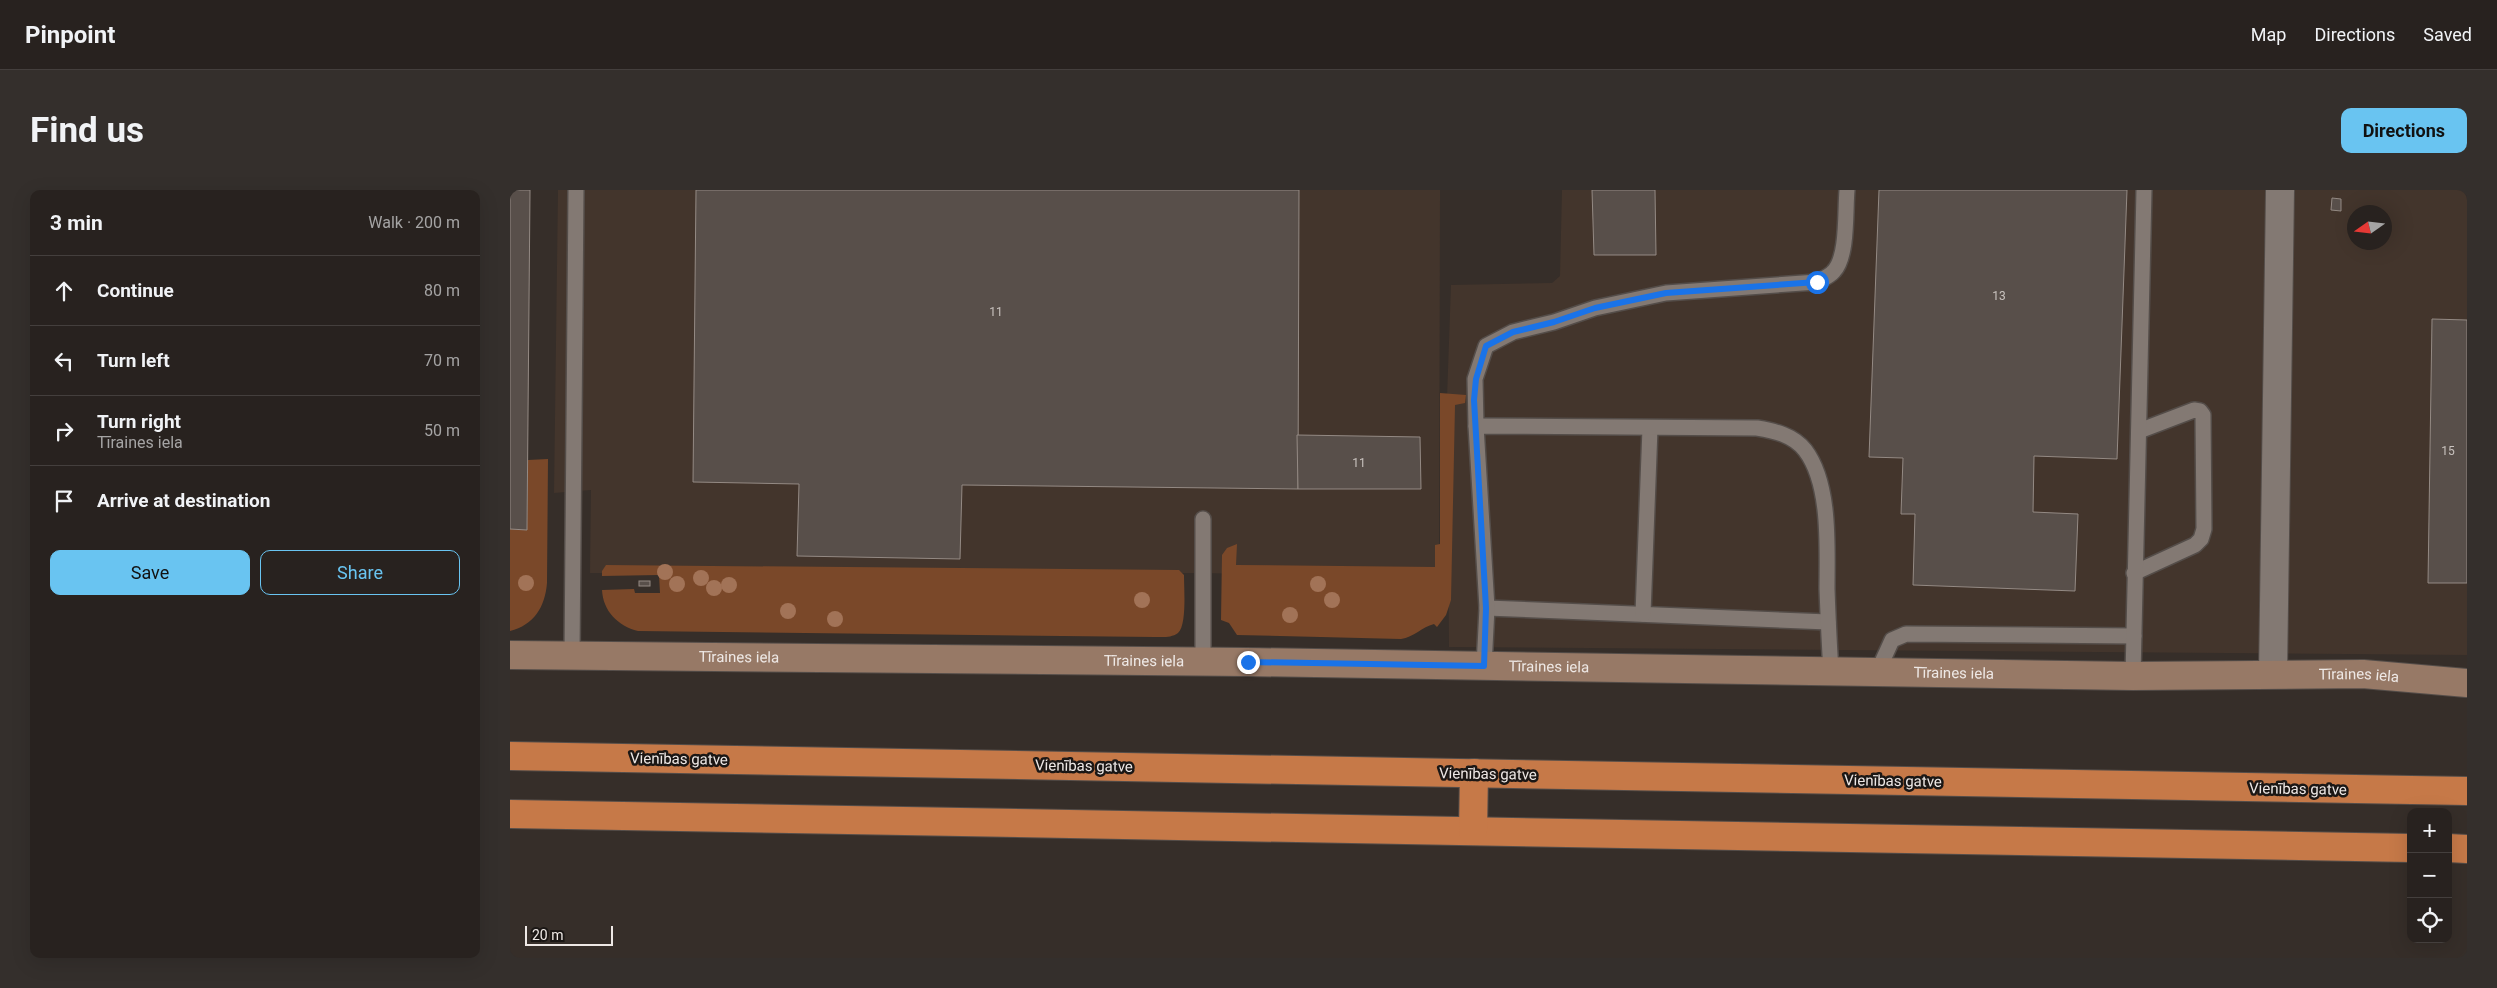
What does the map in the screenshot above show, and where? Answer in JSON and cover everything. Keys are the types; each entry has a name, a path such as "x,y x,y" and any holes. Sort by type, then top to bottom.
{"highway":[{"name":"Vienības gatve","path":"510,756 2467,791"},
{"path":"1473,831 1474,773"},
{"path":"510,814 2407,848"},
{"path":"2452,848 2467,849"}],"street":[{"path":"2273,674 2280,190"},
{"name":"Tīraines iela","path":"510,656 1203,662 2133,676 2363,674 2467,683"}],"lane":[{"path":"572,656 576,190"},
{"path":"1484,666 1486,608 1476,426 1476,379 1486,346 1513,332 1554,322 1595,308 1666,293 1817,282 1834,271 1842,253 1847,190"},
{"path":"2133,676 2144,190"},
{"path":"2134,574 2195,545 2201,539 2204,530 2203,415 2200,411 2194,410 2140,431"},
{"path":"1476,426 1757,428 1782,434 1804,449 1820,483 1824,508 1830,670"},
{"path":"1643,614 1650,428"},
{"path":"1203,519 1203,662"},
{"path":"1486,608 1828,622"},
{"path":"1878,671 1892,640 1906,634 2134,636"}],"shaded area":[{"path":"558,190 1440,190 1439,578 1201,573 590,573 591,490 554,493"},
{"path":"1562,190 2467,190 2467,655 1449,647 1447,398 1451,285 1552,283 1560,276"},
{"path":"1440,393 1466,395 1465,403 1455,405 1451,600 1446,615 1437,627 1434,624 1430,625 1401,639 1237,635 1229,623 1221,620 1222,555 1227,548 1237,544 1236,565 1435,567 1435,545 1440,544"},
{"path":"548,459 546,592 541,607 532,620 510,631 510,529 527,529 528,460"},
{"path":"606,565 1179,570 1184,575 1184,615 1181,629 1178,633 1173,636 1164,637 638,631 631,629 613,617 605,605 602,590 634,589 635,593 660,593 659,575 602,576 602,571"}],"building":[{"path":"510,190 530,190 527,530 510,529"},
{"path":"696,190 1299,190 1298,489 962,485 960,559 797,556 799,484 693,482"},
{"path":"1592,190 1655,190 1656,255 1594,255"},
{"path":"1879,190 2127,190 2117,459 2034,456 2033,512 2078,514 2075,591 1913,585 1915,514 1901,514 1903,458 1869,457"},
{"path":"2332,198 2341,199 2341,211 2331,210"},
{"path":"2432,319 2467,320 2467,583 2428,583"},
{"path":"1297,435 1420,437 1421,489 1298,489"},
{"path":"639,581 650,581 650,586 639,586"}],"route":[{"path":"1248,662 1484,666 1486,608 1474,400 1476,379 1486,346 1513,332 1554,322 1595,308 1666,293 1817,282"}]}
